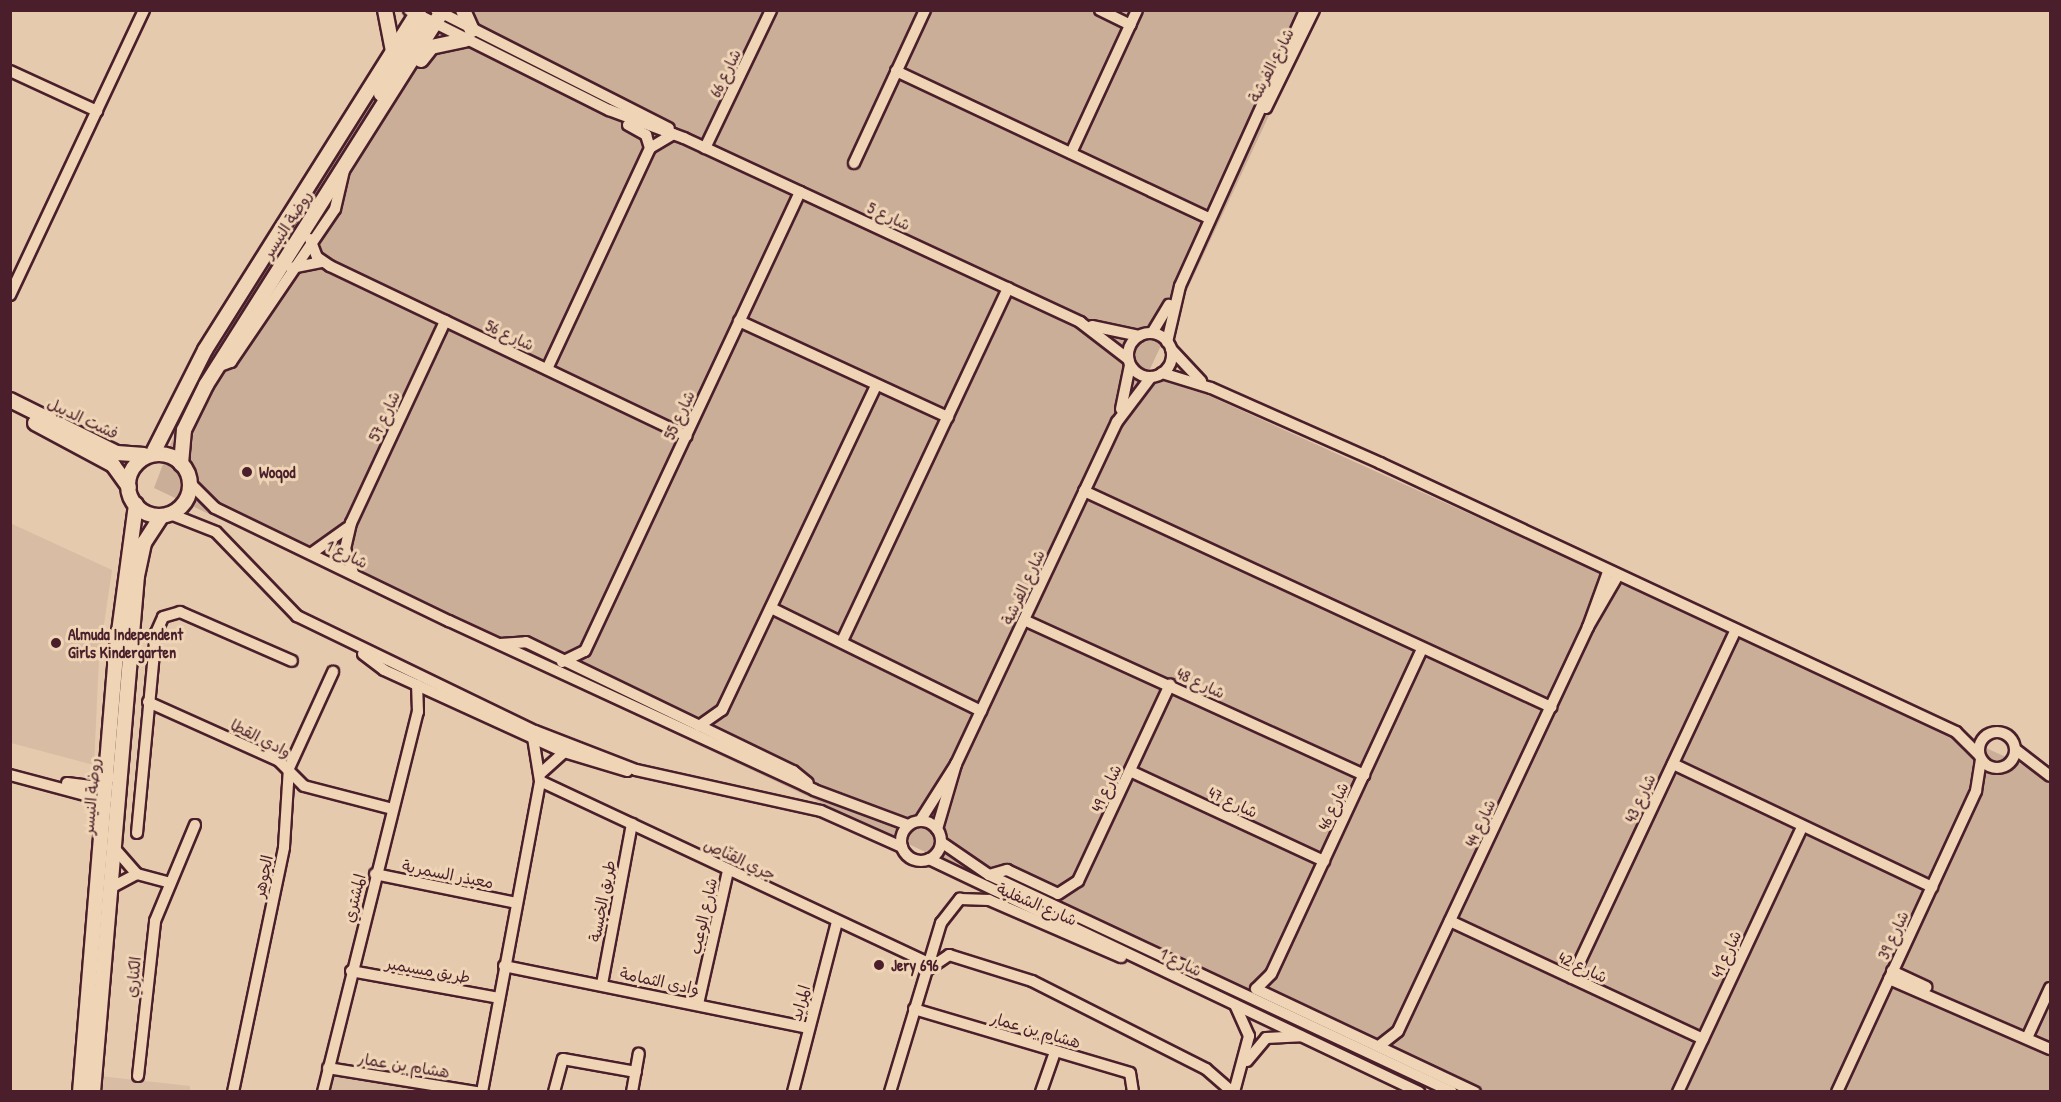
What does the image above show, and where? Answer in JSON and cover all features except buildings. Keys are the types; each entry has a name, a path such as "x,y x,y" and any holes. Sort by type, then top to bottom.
{"street":[{"path":"10,295 144,10"},
{"path":"385,10 393,51"},
{"path":"463,10 469,35"},
{"path":"854,163 925,10"},
{"path":"1100,10 1131,25"},
{"path":"1071,153 1137,10"},
{"name":"شارع الفرشة","path":"1252,130 1305,10"},
{"name":"شارع الفرشة","path":"1152,333 1180,286 1209,218 1314,10"},
{"name":"شارع 66","path":"705,148 768,11"},
{"path":"428,13 609,110 643,132 650,148"},
{"name":"روضة النيسر","path":"149,453 205,350 393,51 428,13"},
{"name":"روضة النيسر","path":"181,464 184,430 217,367 372,122 428,13"},
{"path":"372,122 389,109 432,47 469,35 632,106 684,138"},
{"path":"10,71 97,111"},
{"path":"896,71 1209,218"},
{"path":"609,110 684,138"},
{"path":"547,369 650,148 673,134"},
{"name":"شارع 5","path":"684,138 1080,322 1139,336"},
{"path":"217,367 231,362 310,239 339,202 345,165"},
{"name":"شارع 55","path":"585,651 800,192"},
{"path":"291,268 322,262 310,239"},
{"name":"شارع 56","path":"322,262 686,435"},
{"name":"شارع الفرشة","path":"920,821 956,764 1117,422 1156,375 1169,346 1180,286"},
{"path":"842,641 1008,288"},
{"name":"شارع 57","path":"353,573 345,549 351,523 445,321"},
{"path":"739,321 948,417"},
{"name":"شارع 5","path":"1080,322 1129,362 1156,375"},
{"path":"1139,336 1152,333 1169,346 1211,388"},
{"name":"شارع الفرشة","path":"1117,422 1129,362 1139,336"},
{"path":"1156,375 1211,388 1956,732 2005,734 2014,749 2048,775"},
{"path":"723,737 722,710 876,385"},
{"name":"فشت الديبل","path":"10,400 109,449 149,453"},
{"name":"فشت الديبل","path":"10,407 113,465 129,487"},
{"path":"166,517 187,501 188,481 181,464 149,453 132,468 129,487 136,504 166,517 210,527 297,616 357,648 535,731 636,770 790,802 864,826 902,847 913,860 929,859 941,842 937,829 920,821 909,825 902,847"},
{"name":"شارع 1","path":"188,481 215,508 500,644 814,790 909,825"},
{"path":"1084,491 1551,707"},
{"name":"روضة النيسر","path":"83,1091 109,777 115,662 136,504"},
{"name":"روضة النيسر","path":"83,1091 114,885 138,562 166,517"},
{"name":"شارع 57","path":"312,554 351,523"},
{"name":"شارع 44","path":"1379,1046 1398,1031 1613,575"},
{"path":"771,608 981,711"},
{"path":"137,833 148,702 158,624 171,613 292,661"},
{"name":"شارع 48","path":"1024,620 1170,685 1364,776"},
{"name":"شارع 43","path":"1572,978 1735,630"},
{"name":"شارع 1","path":"500,644 526,642 562,662 793,771 814,790"},
{"path":"357,648 372,663 564,752 608,769 636,770"},
{"name":"شارع 46","path":"1271,974 1272,996 1256,989 1271,974 1422,649"},
{"path":"562,662 585,651 590,675"},
{"name":"الجوهر","path":"233,1092 284,847 289,768 333,672"},
{"name":"المشتري","path":"322,1092 375,874 418,712 417,685"},
{"name":"شارع 49","path":"989,875 1007,870 1058,894 1081,876 1170,685"},
{"path":"418,712 441,696"},
{"name":"وادي القطا","path":"148,702 289,768 304,786 392,809"},
{"path":"699,726 722,710"},
{"path":"1956,732 1980,757 2002,766 2048,775"},
{"name":"شارع 39","path":"1836,1092 1976,792 1980,757 1986,735"},
{"path":"482,1092 540,777 533,738"},
{"name":"شارع 39","path":"1976,792 2002,766 2014,749"},
{"path":"540,777 564,752"},
{"name":"شارع الفرشة","path":"937,829 956,764"},
{"path":"1673,764 1801,829 1932,887"},
{"path":"10,768 79,786 109,777"},
{"name":"شارع 47","path":"1130,771 1324,861"},
{"path":"10,776 89,796 106,809"},
{"name":"جري القنّاص","path":"540,777 928,967"},
{"name":"طريق الخيسة","path":"602,984 632,824"},
{"name":"الكناري","path":"138,1076 151,940 167,882 195,825"},
{"name":"شارع 41","path":"1678,1092 1801,829"},
{"name":"شارع 1","path":"941,842 989,875 1452,1092"},
{"path":"116,850 137,874 167,882"},
{"name":"شارع 1","path":"929,859 1419,1092"},
{"name":"شارع الوعب","path":"698,1004 728,871"},
{"path":"114,885 137,874"},
{"name":"معيذر السمرية","path":"375,874 516,903"},
{"name":"شارع الشفلية","path":"890,1092 914,1009 950,908 980,896 1193,985"},
{"name":"شارع 42","path":"1450,921 1702,1039"},
{"name":"المرابد","path":"793,1092 837,922"},
{"path":"928,967 949,955 1032,981 1206,1069 1233,1092 1241,1072 1249,1031 1234,1003"},
{"name":"وادى الثمامة","path":"504,966 602,984 809,1028"},
{"name":"طريق مسيمير","path":"351,971 499,998"},
{"path":"1891,975 2050,1049"},
{"path":"2027,1038 2050,988"},
{"path":"1272,996 1475,1092"},
{"name":"هشام بن عمار","path":"914,1009 1130,1073 1133,1092"},
{"name":"شارع 44","path":"1398,1031 1399,1056"},
{"path":"1241,1072 1261,1041 1304,1036"},
{"path":"1041,1092 1055,1052"},
{"path":"632,1092 639,1054"},
{"path":"554,1092 564,1059 636,1072"},
{"name":"هشام بن عمار","path":"328,1068 477,1092"}],"shaded area":[{"path":"425,11 1318,11 1150,369 2050,777 2050,1091 1432,1091 154,488 181,417 236,317"},
{"name":"Almuda Independent Girls Kindergarten","path":"10,523 112,570 99,658 94,765 11,743"},
{"path":"332,1072 444,1092 326,1092"},
{"path":"99,1076 190,1086 190,1091 97,1092"}],"place":[{"name":"Woqod","path":"247,472"},
{"name":"Almuda Independent Girls Kindergarten","path":"56,643"},
{"name":"Jery 696","path":"879,965"}]}
